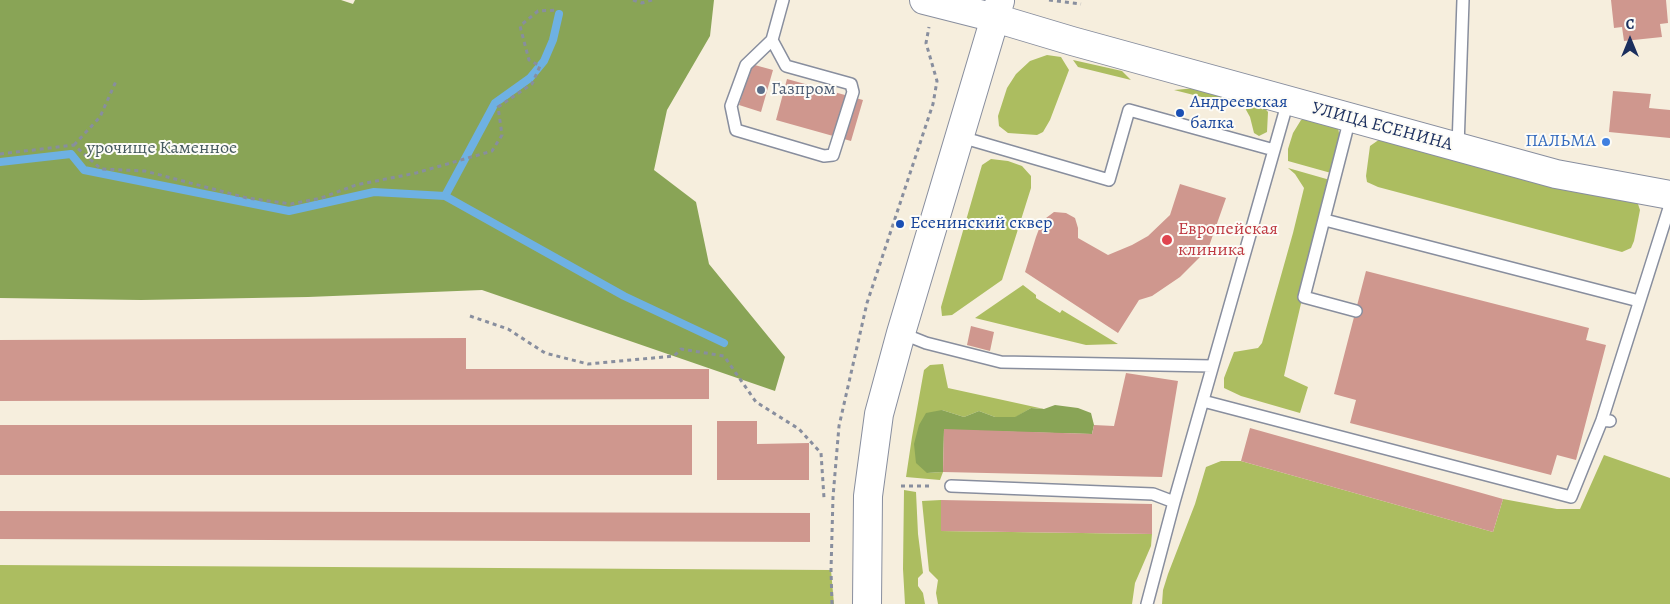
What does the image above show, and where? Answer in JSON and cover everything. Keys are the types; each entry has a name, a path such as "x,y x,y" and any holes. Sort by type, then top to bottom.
{"street":[{"name":"УЛИЦА ЕСЕНИНА","path":"924,0 998,9 1072,41 1288,101 1556,174 1670,195"},
{"path":"867,604 868,496 879,414 901,333 998,9"}],"lane":[{"path":"772,40 786,66 851,84 853,92 833,155 824,156 736,130 731,106 746,65 772,40 783,0"},
{"path":"1458,147 1463,0"},
{"path":"1146,604 1288,101"},
{"path":"961,137 1109,180 1129,110 1274,150"},
{"path":"1350,118 1304,297 1356,311"},
{"path":"1203,401 1571,497 1606,420 1639,301 1670,205"},
{"path":"1325,220 1639,301"},
{"path":"901,333 926,343 1001,362 1212,366"},
{"path":"951,486 1153,494 1174,502"}],"path":[{"path":"633,0 642,3 652,0"},
{"path":"1049,0 1081,4"},
{"path":"74,145 101,169 145,171 247,198 291,204 321,198 356,185 416,173 492,151 502,135 498,107 532,84 540,66 529,60 520,26 538,11 558,10"},
{"path":"832,604 830,570 833,497 839,426 867,303 932,104 937,81 926,43"},
{"path":"0,154 74,145 100,117 117,79"},
{"path":"470,316 508,328 545,353 588,364 674,356 681,348 724,356 756,402 799,430 821,453 824,498"},
{"path":"901,486 932,486"}],"green space":[{"name":"урочище Каменное","path":"0,0 341,0 353,4 355,0 714,0 710,36 667,110 654,170 696,202 709,264 785,357 775,391 482,290 308,297 141,300 0,298"},
{"path":"1047,55 1061,57 1069,70 1050,120 1043,132 1037,135 1008,133 999,126 998,116 1007,88 1016,74 1030,61"},
{"path":"1073,60 1122,71 1131,80 1078,67"},
{"path":"1196,88 1261,104 1268,112 1267,132 1259,136 1254,133 1250,117 1245,108 1174,90"},
{"path":"1309,116 1338,127 1340,139 1331,173 1288,161 1288,149 1293,133 1301,120"},
{"path":"1380,139 1595,191 1638,204 1640,210 1634,241 1631,248 1622,252 1378,187 1367,182 1366,176 1370,146"},
{"path":"991,159 1008,161 1022,166 1031,176 1031,188 1002,280 952,315 942,316 941,307 982,165"},
{"path":"1288,168 1330,180 1284,376 1308,387 1300,413 1241,396 1224,388 1224,378 1234,352 1258,348 1262,343 1304,188 1295,174"},
{"path":"1023,285 1036,295 1036,298 1060,313 1062,310 1118,344 1086,345 975,318"},
{"path":"943,364 948,388 1044,409 1031,408 1016,417 995,417 979,411 964,417 942,410 927,473 943,472 940,480 906,477 924,370 930,365"},
{"path":"1055,405 1078,408 1091,413 1094,425 1092,434 944,430 943,472 927,473 916,463 914,444 919,425 926,413 942,410 964,417 979,411 995,417 1015,417 1031,408 1044,409"},
{"path":"1604,455 1670,478 1670,604 1162,604 1163,590 1168,574 1195,504 1206,467 1221,461 1241,461 1493,532 1503,499 1557,509 1580,509"},
{"path":"904,490 916,492 918,534 923,573 918,578 918,586 923,593 925,604 905,604 903,569"},
{"path":"941,500 941,531 1152,534 1151,546 1135,583 1132,604 938,604 936,593 938,580 929,571 922,501"},
{"path":"0,565 831,570 834,604 0,604"}],"building":[{"path":"1611,0 1666,0 1668,23 1660,24 1662,37 1624,41 1622,27 1614,28"},
{"path":"751,64 773,70 761,112 739,105"},
{"path":"787,79 863,100 851,141 776,120"},
{"path":"1613,91 1651,94 1649,108 1670,110 1670,138 1609,132"},
{"path":"1180,184 1226,198 1208,249 1180,277 1152,296 1139,300 1118,333 1025,272 1042,221 1054,212 1066,213 1075,218 1078,238 1108,255 1148,236 1170,215"},
{"path":"1366,271 1589,328 1586,340 1606,345 1576,460 1557,455 1551,475 1350,423 1356,400 1334,394"},
{"path":"971,326 994,332 990,351 967,345"},
{"path":"466,338 466,369 709,369 709,399 0,401 0,340"},
{"path":"1126,373 1178,381 1162,477 943,472 944,429 1092,434 1094,425 1114,426"},
{"path":"717,421 757,421 757,444 809,443 809,480 717,480"},
{"path":"0,425 692,425 692,475 0,475"},
{"path":"1250,428 1503,499 1493,532 1241,461"},
{"path":"941,500 1152,504 1152,534 941,531"},
{"path":"0,511 810,513 810,542 0,539"}],"waterway":[{"path":"445,196 495,103 530,78 544,61 553,40 559,14"},
{"path":"0,162 71,154 84,170 289,211 374,192 445,196 624,296 724,343"}],"place":[{"name":"Газпром","path":"761,90"},
{"name":"Андреевская балка","path":"1180,113"},
{"name":"ПАЛЬМА","path":"1606,142"},
{"name":"Есенинский сквер","path":"900,224"},
{"name":"Европейская клиника","path":"1167,240"}]}
